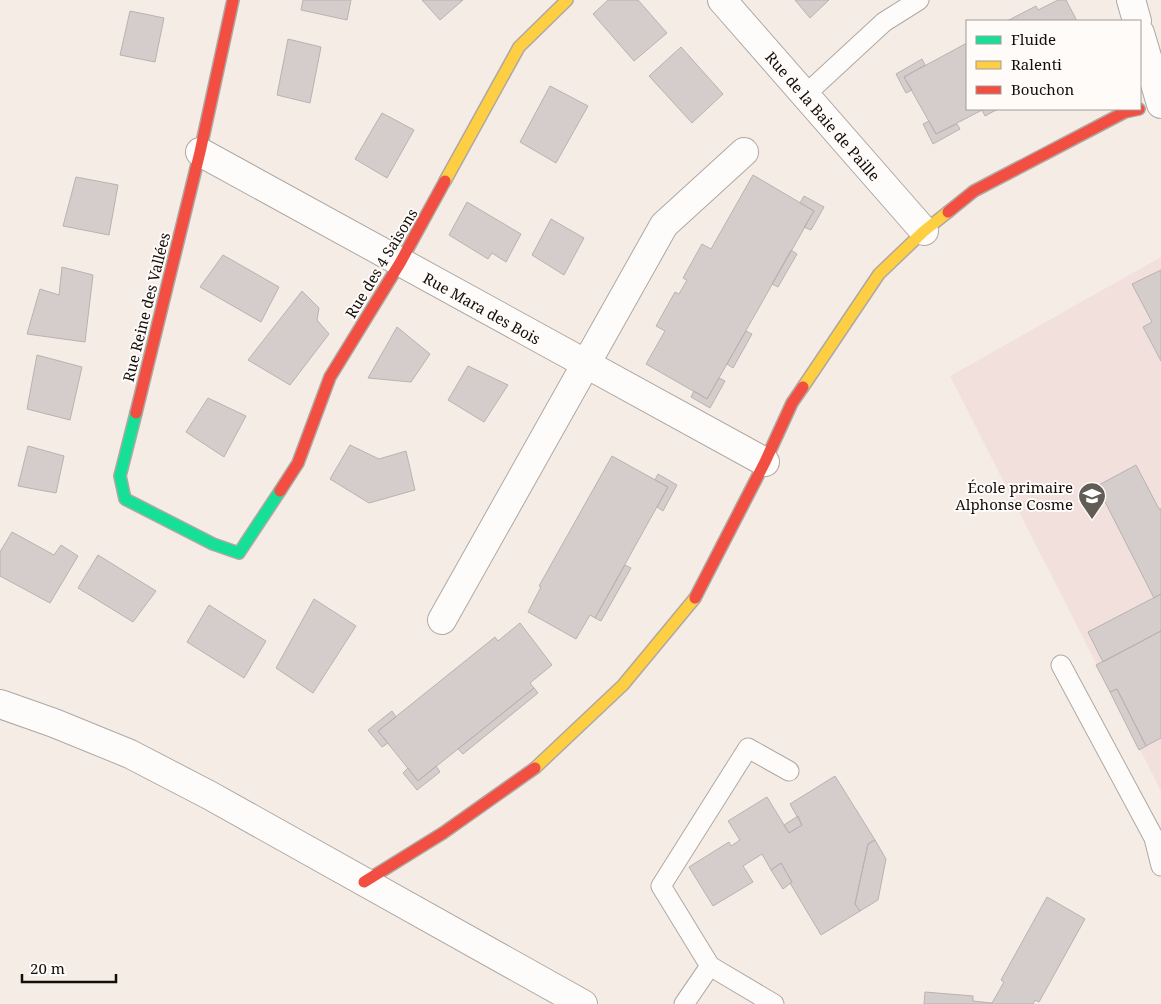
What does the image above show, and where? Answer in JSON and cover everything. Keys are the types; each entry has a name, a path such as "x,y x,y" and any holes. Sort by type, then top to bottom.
{"street":[{"name":"Rue Reine des Vallées","path":"233,0 200,152 120,476 126,499 213,544 239,553"},
{"name":"Rue des 4 Saisons","path":"239,553 298,463 330,377 400,263 519,48 567,0"},
{"name":"Rue de la Baie de Paille","path":"722,0 924,231"},
{"path":"1130,0 1136,20"},
{"path":"1141,39 1152,107"},
{"path":"364,882 443,833 530,774 623,685 696,598 765,462 792,403 879,274 924,231 974,191 1125,112 1136,110"},
{"name":"Rue Mara des Bois","path":"200,152 765,462"},
{"path":"442,620 664,225 744,152"},
{"path":"0,704 54,723 130,754 209,795 583,1004"}],"lane":[{"path":"805,94 884,22 919,0"},
{"path":"1061,664 1154,838 1161,866"},
{"path":"774,1004 710,966 662,886 748,748 789,771"},
{"path":"684,1004 710,966"}],"shaded area":[{"name":"École primaire Alphonse Cosme","path":"1161,257 1161,791 950,376"}],"building":[{"path":"303,0 351,0 347,20 301,10"},
{"path":"422,0 463,0 440,20"},
{"path":"608,0 638,0 667,33 634,61 593,14"},
{"path":"795,0 829,0 810,18"},
{"path":"1058,0 1066,0 1076,20 1009,20 1036,6 1038,10"},
{"path":"130,11 164,18 155,62 120,55"},
{"path":"288,39 321,47 310,103 277,95"},
{"path":"966,44 966,110 982,110 936,134 904,77"},
{"path":"681,47 723,94 692,123 649,76"},
{"path":"922,59 925,65 904,77 912,90 906,93 896,74"},
{"path":"550,86 588,106 556,163 520,142"},
{"path":"982,110 996,110 985,116"},
{"path":"382,113 414,130 387,178 355,159"},
{"path":"929,121 936,134 957,124 960,129 933,144 923,124"},
{"path":"753,175 814,211 707,399 646,364 665,331 656,326 675,292 679,294 687,280 683,278 702,244 711,249"},
{"path":"76,177 118,185 109,235 63,226"},
{"path":"804,196 824,207 811,230 804,227 814,211 800,203"},
{"path":"467,202 521,234 506,262 492,253 488,259 449,235"},
{"path":"551,219 584,238 564,275 532,255"},
{"path":"791,250 797,254 778,287 772,284"},
{"path":"223,255 279,287 261,322 200,287"},
{"path":"62,267 93,275 85,342 27,334 40,289 59,295"},
{"path":"1161,270 1161,361 1143,327 1152,322 1132,284"},
{"path":"302,291 319,308 317,320 329,334 290,385 248,360"},
{"path":"397,327 430,354 411,382 368,378"},
{"path":"746,331 752,334 733,368 727,364"},
{"path":"37,355 82,367 70,420 27,409"},
{"path":"468,366 508,385 484,422 448,400"},
{"path":"719,378 725,381 710,408 691,397 694,391 707,399"},
{"path":"208,398 246,416 224,457 186,432"},
{"path":"350,445 379,459 406,451 415,490 369,503 330,479"},
{"path":"28,446 64,456 56,493 18,486"},
{"path":"612,456 668,487 595,618 590,615 576,639 528,612 541,587 539,586"},
{"path":"1136,465 1159,509 1161,509 1161,594 1154,598 1097,486"},
{"path":"658,474 677,485 663,511 657,507 668,487 655,480"},
{"path":"12,532 54,555 61,545 78,556 50,603 0,576 0,552"},
{"path":"98,555 156,591 133,622 78,588"},
{"path":"625,565 631,568 601,621 595,618"},
{"path":"1161,594 1161,631 1103,662 1088,632"},
{"path":"314,599 356,626 313,693 276,668"},
{"path":"209,605 266,641 244,678 187,642"},
{"path":"520,623 552,665 530,683 534,688 418,781 378,731 495,637 498,641"},
{"path":"1161,631 1161,738 1146,746 1117,689 1110,692 1096,665"},
{"path":"534,688 538,693 463,754 458,749"},
{"path":"1117,689 1146,746 1139,750 1110,692"},
{"path":"392,711 396,717 378,731 388,743 382,747 368,730"},
{"path":"436,766 440,772 417,790 403,773 408,768 418,781"},
{"path":"835,776 875,840 868,844 855,904 860,911 821,935 790,883 792,882 781,863 771,870 762,854 743,866 753,882 713,906 689,867 729,842 731,846 740,840 728,821 767,797 789,833 802,825 790,804"},
{"path":"798,816 802,825 789,833 784,825"},
{"path":"875,840 886,859 878,900 860,911 855,904 868,844"},
{"path":"781,863 792,882 783,889 771,870"},
{"path":"1047,897 1085,919 1039,1002 1035,1000 1033,1004 924,1004 925,992 973,996 973,1001 992,1003 1004,982 1001,980"}],"traffic: fast":[{"path":"136,413 120,476 125,499 213,544 239,553 280,491"}],"traffic: slow":[{"path":"445,181 519,47 567,0"},
{"path":"803,387 879,274 924,231 948,212"},
{"path":"535,768 623,685 695,598"}],"traffic: jam":[{"path":"136,413 200,152 233,0"},
{"path":"948,212 974,191 1125,112 1134,110"},
{"path":"280,491 298,463 330,377 400,263 445,181"},
{"path":"695,598 765,462 792,403 803,387"},
{"path":"364,882 443,833 535,768"}],"place":[{"name":"École primaire Alphonse Cosme","path":"1092,520"}]}
